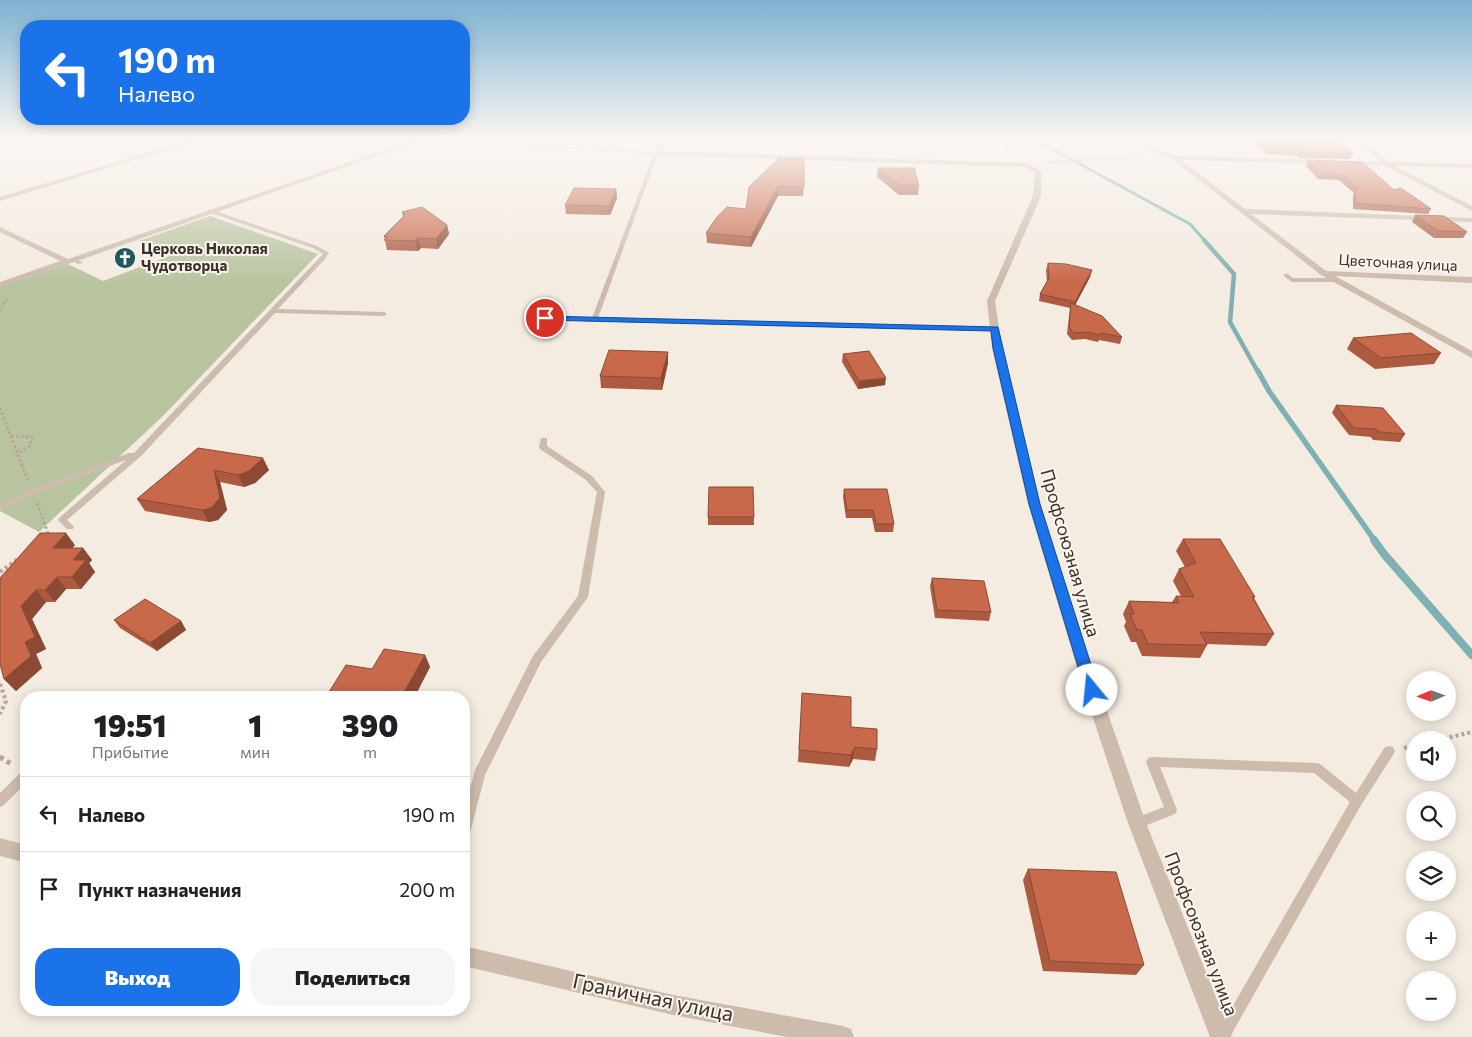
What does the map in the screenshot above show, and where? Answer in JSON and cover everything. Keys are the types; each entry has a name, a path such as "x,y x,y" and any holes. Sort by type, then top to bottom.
{"street":[{"path":"0,199 42,186"},
{"path":"0,285 282,186"},
{"name":"Профсоюзная улица","path":"1037,186 1037,196 991,301 997,348 1034,504 1092,690 1137,823 1221,1037"},
{"path":"1211,186 1324,273 1472,355"},
{"path":"1429,186 1472,209"},
{"path":"1243,211 1472,220"},
{"path":"0,229 70,260"},
{"name":"Цветочная улица","path":"1324,273 1472,280"},
{"path":"0,847 20,852"},
{"name":"Граничная улица","path":"470,957 673,1004 843,1037"}],"lane":[{"path":"594,320 643,186"},
{"path":"70,527 62,520 139,453 274,312 326,253 315,247 210,211"},
{"path":"70,260 80,263"},
{"path":"1286,275 1292,280 1336,280"},
{"path":"274,312 384,314"},
{"path":"545,318 995,329"},
{"path":"470,809 479,774 537,659 583,597 601,492 589,478 543,447 544,440"},
{"path":"0,507 32,492 139,453"},
{"path":"1221,1037 1357,801 1389,751"},
{"path":"1137,823 1170,810 1152,762 1316,768 1357,801"},
{"path":"0,801 20,781"}],"path":[{"path":"0,408 50,535 43,540"},
{"path":"10,436 32,437 30,446 17,454"},
{"path":"0,572 22,556"},
{"path":"0,684 6,701 0,714"},
{"path":"1456,736 1472,732"}],"green space":[{"path":"210,216 318,254 164,415 39,532 0,511 0,287 68,264 103,281 172,255 139,241"}],"building":[{"path":"778,186 751,237 706,233 727,207 746,209 749,187"},
{"path":"1356,186 1390,186 1394,190 1401,188 1431,209 1355,203 1356,189 1359,189"},
{"path":"574,188 616,189 609,206 565,205"},
{"path":"422,207 447,225 436,239 418,238 415,241 384,240 388,237 384,236 405,215 402,212"},
{"path":"1415,215 1444,216 1467,232 1438,231"},
{"path":"1048,263 1066,264 1092,270 1075,302 1040,294 1049,278"},
{"path":"1071,303 1102,316 1122,337 1101,333 1100,335 1088,332 1074,333 1069,327"},
{"path":"1411,333 1441,353 1381,358 1353,338"},
{"path":"609,350 668,352 661,378 600,376"},
{"path":"869,351 886,378 859,381 843,354"},
{"path":"1336,405 1383,408 1405,434 1379,432 1376,429 1354,428"},
{"path":"198,448 263,458 249,471 238,475 214,470 220,498 211,508 202,510 137,499"},
{"path":"709,487 753,487 754,517 708,517"},
{"path":"844,489 887,489 894,524 876,524 873,510 847,510"},
{"path":"40,533 66,533 53,548 83,548 73,560 86,560 72,577 57,577 45,590 36,590 21,606 35,637 25,642 31,656 4,679 0,664 0,578"},
{"path":"1183,539 1220,539 1255,597 1252,597 1274,634 1200,632 1207,645 1148,644 1142,630 1137,630 1130,614 1134,614 1129,601 1179,603 1176,596 1194,597 1179,569 1196,563"},
{"path":"932,578 984,581 991,612 937,610"},
{"path":"145,599 181,621 150,643 114,620"},
{"path":"384,649 425,655 405,691 330,691 346,665 372,669"},
{"path":"802,693 851,697 851,727 877,729 877,749 855,747 851,755 799,750"},
{"path":"1028,869 1116,872 1144,965 1050,961"}],"waterway":[{"path":"1121,186 1190,224 1205,241"},
{"path":"1204,240 1234,274 1230,322 1258,372"},
{"path":"1258,371 1269,391 1375,541"},
{"path":"1374,540 1472,655"}],"place":[{"name":"Церковь Николая Чудотворца","path":"125,258"}],"route":[{"path":"545,318 995,329 997,348 1034,504 1092,690"}]}
